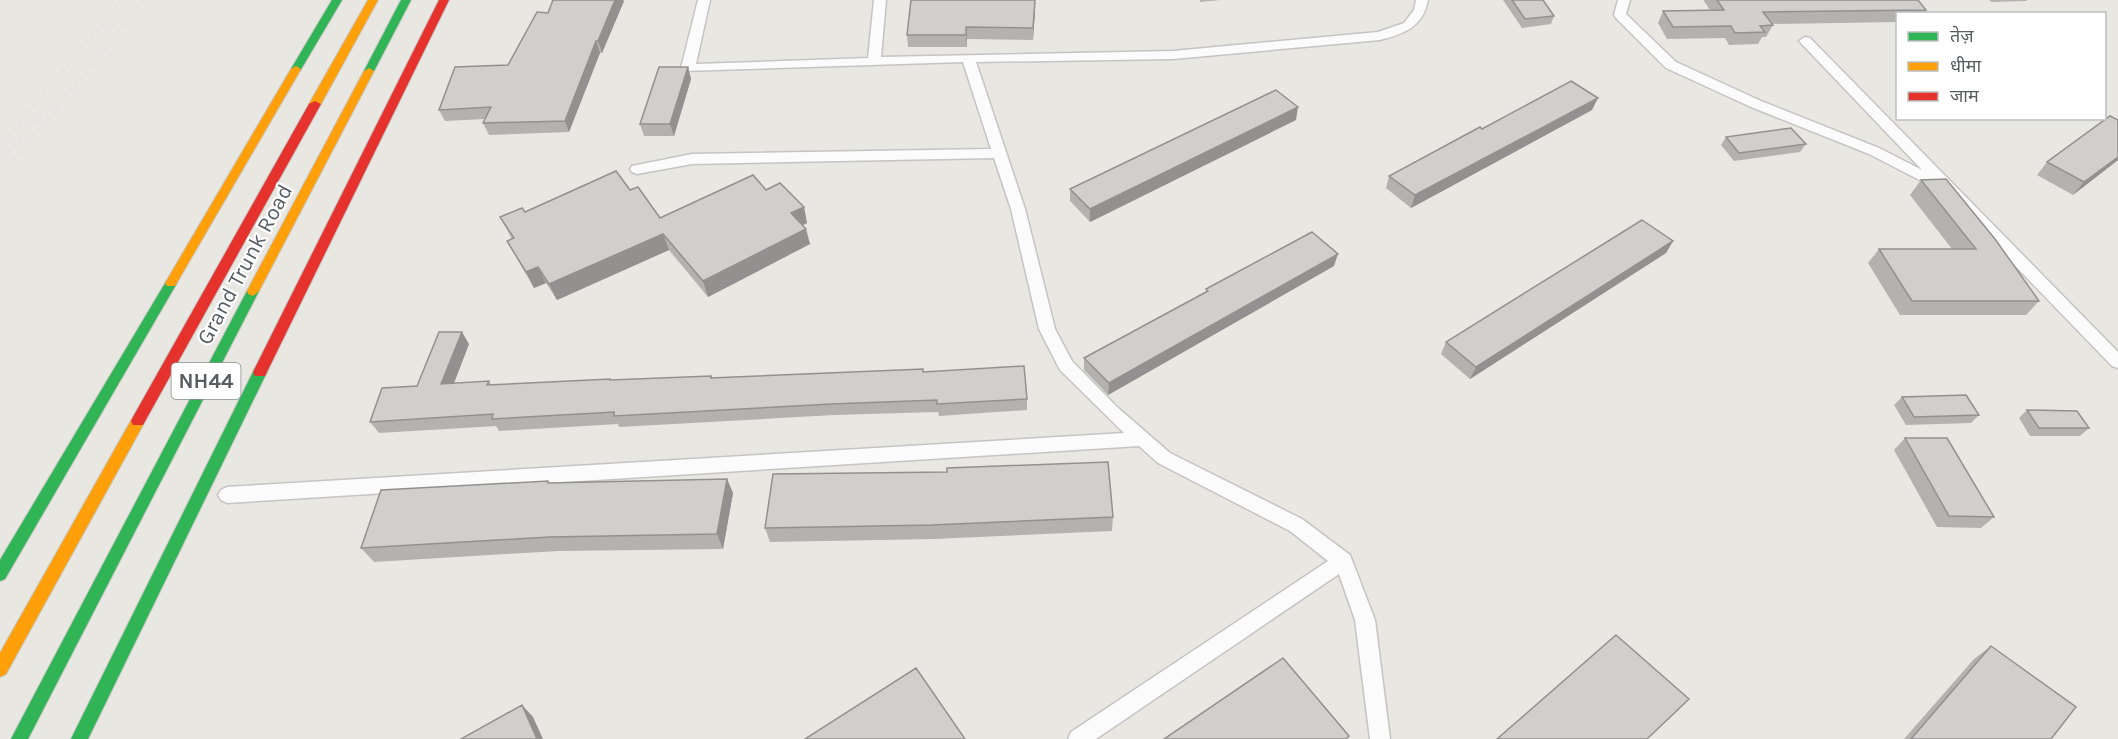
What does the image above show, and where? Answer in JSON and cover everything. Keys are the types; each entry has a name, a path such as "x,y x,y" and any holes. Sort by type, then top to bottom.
{"main road":[{"path":"0,574 337,0"},
{"name":"Grand Trunk Road","path":"0,669 373,0"},
{"name":"Grand Trunk Road","path":"19,739 406,0"},
{"path":"79,739 444,0"}],"street":[{"path":"704,0 688,68 968,58 1173,55 1380,36 1408,26 1420,10 1422,0"},
{"path":"874,61 880,0"},
{"path":"1621,1 1620,15 1671,65 1756,104 1874,151 1952,191"},
{"path":"1805,41 2118,362"},
{"path":"968,58 1018,209 1047,329 1066,365 1112,412 1164,458 1296,525 1343,561 1365,620 1380,739"},
{"path":"637,169 692,159 1000,153"},
{"path":"227,495 1143,439"},
{"path":"1078,739 1343,561"}],"building":[{"path":"553,0 615,0 598,41 596,41 565,121 483,123 491,107 439,110 455,67 508,65 537,12 548,13"},
{"path":"911,0 1035,0 1033,28 966,27 966,35 907,35"},
{"path":"1512,0 1543,0 1554,16 1525,19"},
{"path":"1717,0 1918,0 1926,10 1763,12 1773,25 1760,26 1765,32 1735,33 1731,26 1673,27 1663,11 1724,10"},
{"path":"659,67 688,67 670,124 640,124"},
{"path":"1571,81 1598,98 1415,195 1389,176 1480,127 1482,129"},
{"path":"1276,90 1298,107 1090,209 1070,189"},
{"path":"2110,116 2118,120 2118,157 2084,182 2047,162 2106,120"},
{"path":"1791,128 1806,144 1739,153 1726,137"},
{"path":"616,171 630,190 638,187 660,218 753,175 766,190 780,183 804,207 791,213 806,229 703,281 663,234 549,284 538,267 526,272 507,241 514,238 500,217 522,208 525,212"},
{"path":"1946,179 1995,239 2039,301 1912,301 1879,249 1976,249 1921,180"},
{"path":"1642,220 1673,241 1476,367 1446,342"},
{"path":"1312,232 1338,254 1109,383 1084,358 1208,291 1206,289"},
{"path":"439,332 462,332 441,384 489,381 487,385 923,369 923,372 1024,366 1027,399 937,404 937,400 831,404 614,416 614,412 492,419 493,414 370,422 382,388 417,386"},
{"path":"1966,395 1979,415 1914,417 1902,397"},
{"path":"2027,410 2077,411 2089,428 2039,428"},
{"path":"1905,438 1947,438 1994,517 1949,516"},
{"path":"1108,462 1113,517 932,525 765,528 773,474 947,472 947,468"},
{"path":"727,479 717,534 549,537 361,548 381,490 548,481 548,483"},
{"path":"1616,635 1689,699 1647,739 1497,739"},
{"path":"1991,646 2076,707 2051,739 1911,739"},
{"path":"1283,658 1349,736 1346,739 1164,739"},
{"path":"916,668 965,739 805,739"},
{"path":"522,705 537,739 461,739"}],"railway":[{"path":"0,146 122,0"},
{"path":"0,177 144,0"},
{"path":"0,162 43,112"}],"traffic: fast":[{"path":"296,69 337,0"},
{"path":"369,71 406,0"},
{"path":"0,574 171,283"},
{"path":"19,739 253,291"},
{"path":"79,739 260,372"}],"traffic: slow":[{"path":"315,104 373,0"},
{"path":"171,283 296,69"},
{"path":"253,291 369,71"},
{"path":"0,669 138,421"}],"traffic: jam":[{"path":"260,372 444,0"},
{"path":"138,421 315,104"}]}
